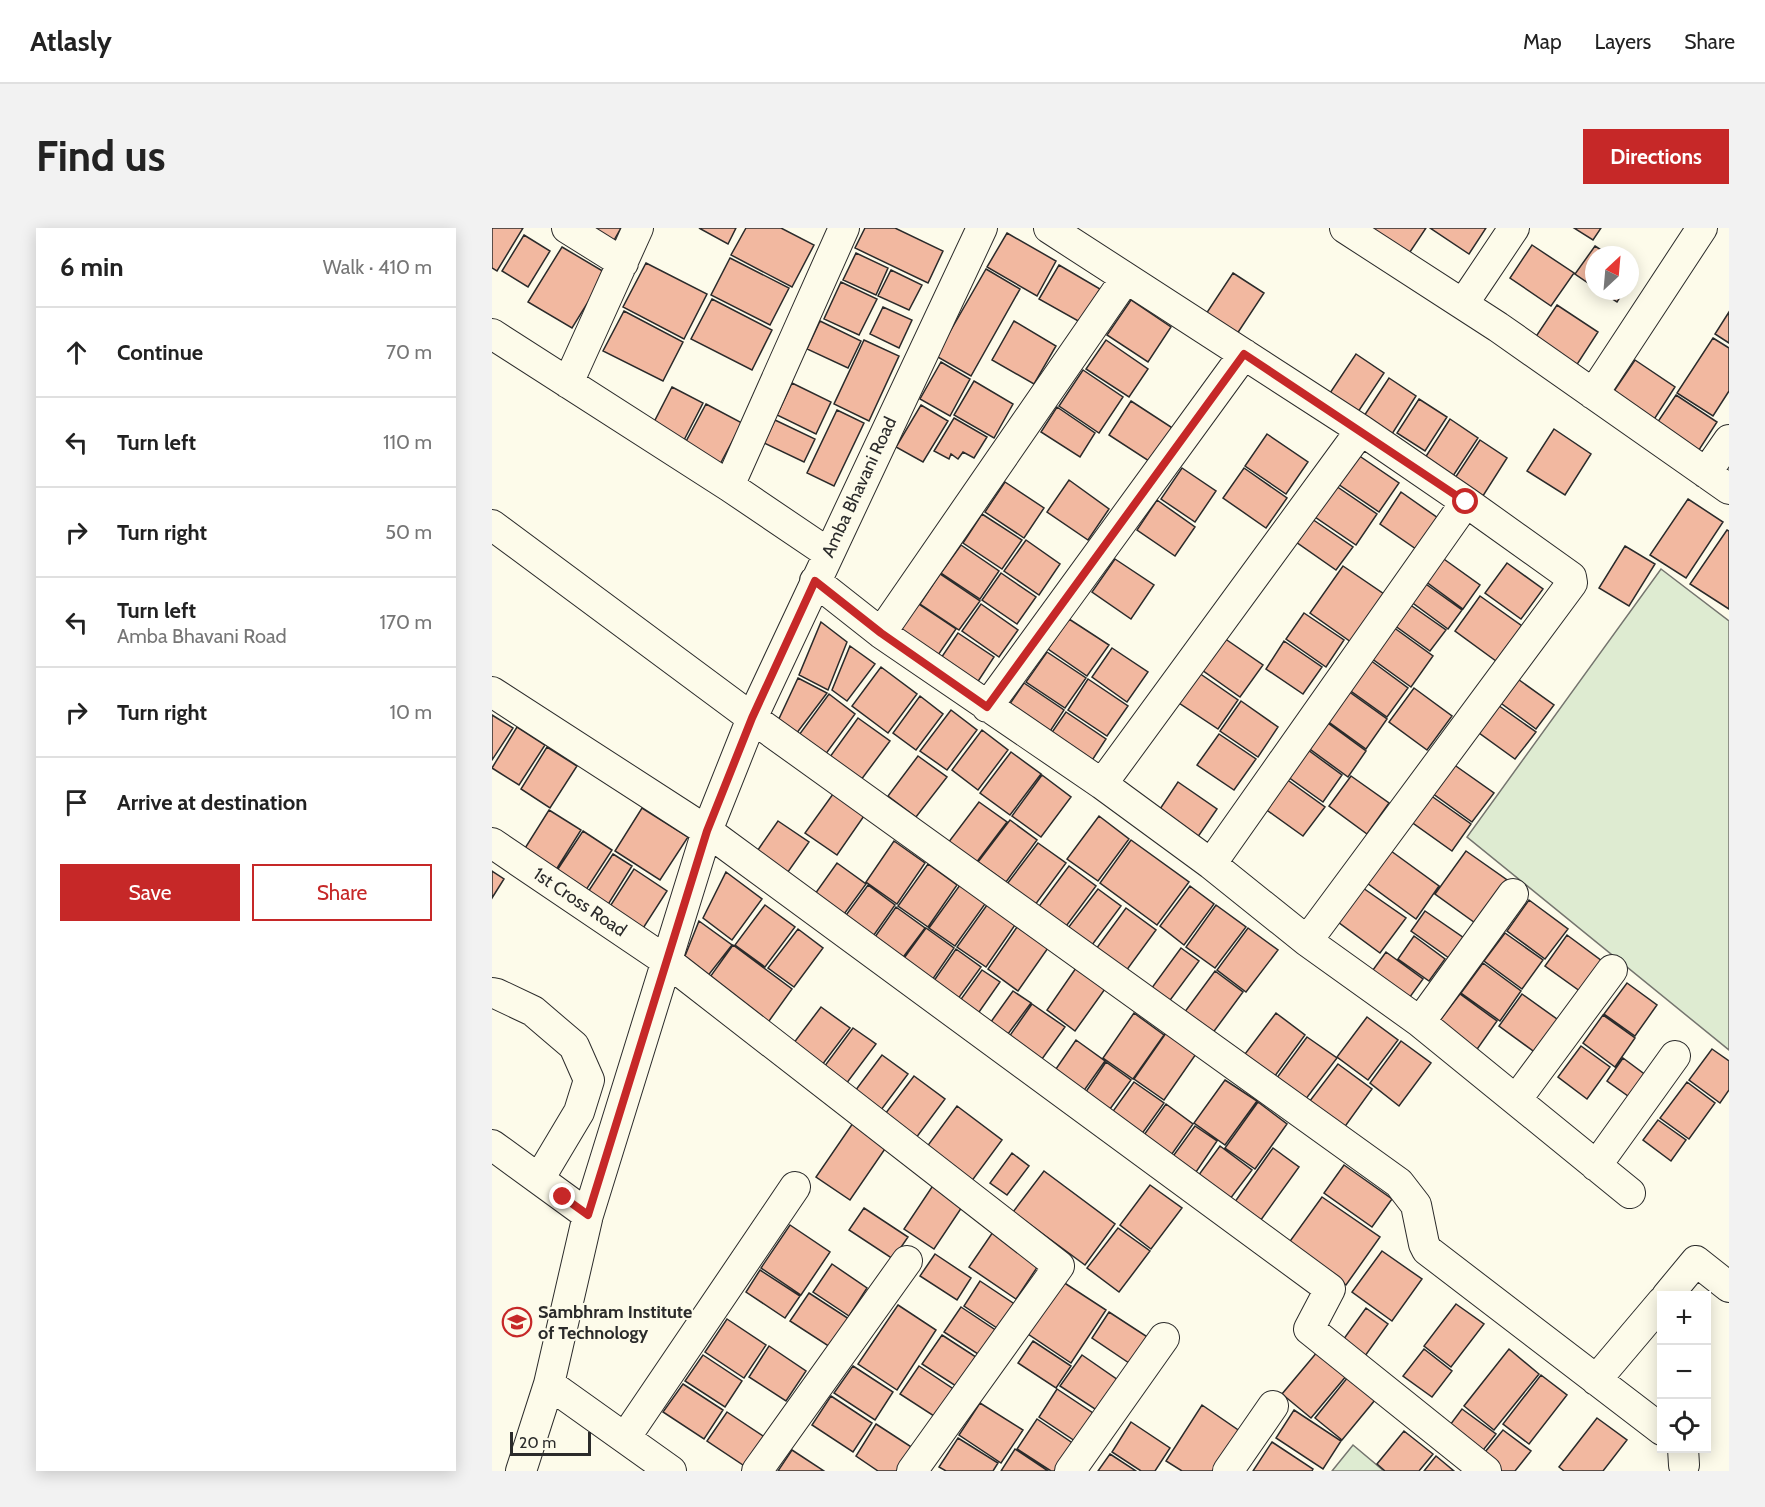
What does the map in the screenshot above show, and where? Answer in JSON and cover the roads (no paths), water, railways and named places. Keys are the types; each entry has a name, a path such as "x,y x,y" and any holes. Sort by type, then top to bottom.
{"street":[{"path":"567,228 623,263"},
{"path":"568,383 638,228"},
{"path":"729,486 844,228"},
{"name":"Amba Bhavani Road","path":"521,1471 549,1384 588,1215 707,831 752,718 982,228"},
{"path":"1049,228 1361,430 1571,577 1572,584 1307,941"},
{"path":"1463,304 1514,228"},
{"path":"1593,393 1702,228"},
{"path":"1348,229 1463,304 1718,481 1729,440"},
{"path":"881,633 1126,278"},
{"path":"492,334 729,486 828,553"},
{"path":"987,707 1244,354"},
{"path":"1102,784 1361,430"},
{"path":"1211,864 1466,502"},
{"path":"492,525 752,718 1399,1183 1416,1205 1427,1250 1657,1426"},
{"path":"815,581 881,633 1102,784 1211,864 1307,941 1420,1022 1630,1193"},
{"path":"492,692 707,831 1330,1288 1309,1329 1486,1471"},
{"name":"1st Cross Road","path":"492,843 668,962 1059,1266 912,1471"},
{"path":"1420,1022 1513,894"},
{"path":"1516,1100 1612,970"},
{"path":"492,993 533,1011 574,1046 589,1080 579,1112 539,1179"},
{"path":"1596,1166 1674,1056"},
{"path":"492,1145 588,1215"},
{"path":"624,1438 795,1187"},
{"path":"757,1471 907,1261"},
{"path":"1671,1291 1696,1261 1729,1287"},
{"path":"1596,1380 1657,1308"},
{"path":"1070,1471 1164,1338"},
{"path":"549,1384 670,1471"},
{"path":"1228,1471 1273,1406"}],"place":[{"name":"Sambhram Institute of Technology","path":"517,1322"}]}
